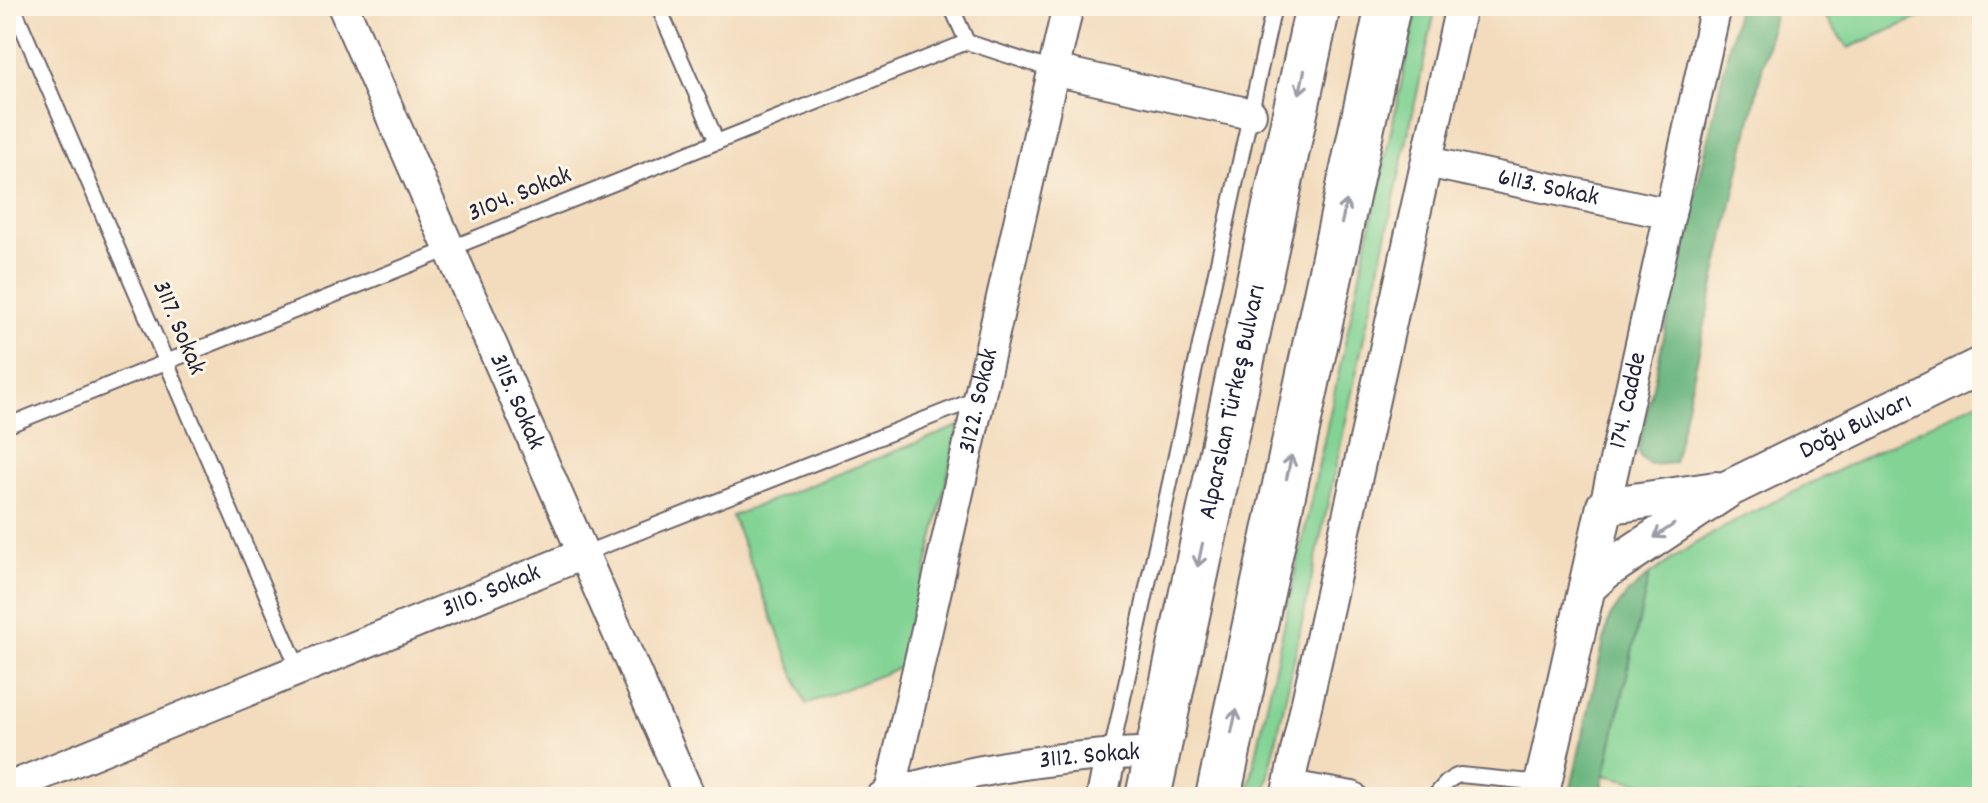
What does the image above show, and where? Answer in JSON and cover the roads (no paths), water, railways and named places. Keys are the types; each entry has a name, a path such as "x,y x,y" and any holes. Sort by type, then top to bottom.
{"highway":[{"name":"Alparslan Türkeş Bulvarı","path":"1148,797 1318,6"},
{"path":"1218,797 1388,6"}],"street":[{"name":"3115. Sokak","path":"343,6 690,797"},
{"name":"3122. Sokak","path":"887,796 1068,6"},
{"path":"1352,797 1288,792 1461,6"},
{"name":"174. Cadde","path":"1542,790 1716,6"},
{"path":"1053,70 1251,114"},
{"name":"6113. Sokak","path":"1427,162 1670,214"},
{"name":"Doğu Bulvarı","path":"1587,587 1605,571 1730,488 1982,365"},
{"name":"Doğu Bulvarı","path":"1605,506 1730,488"},
{"name":"3110. Sokak","path":"8,790 583,554"},
{"name":"3112. Sokak","path":"887,796 1005,765 1111,753 1158,752"},
{"path":"1102,797 1111,753"}],"lane":[{"name":"3117. Sokak","path":"13,6 299,670"},
{"path":"658,6 717,142"},
{"path":"951,6 967,42 1053,70"},
{"path":"1111,753 1274,6"},
{"name":"3104. Sokak","path":"6,426 967,42"},
{"name":"3110. Sokak","path":"583,554 979,398"},
{"path":"1434,797 1454,776 1460,775 1542,790"}]}
